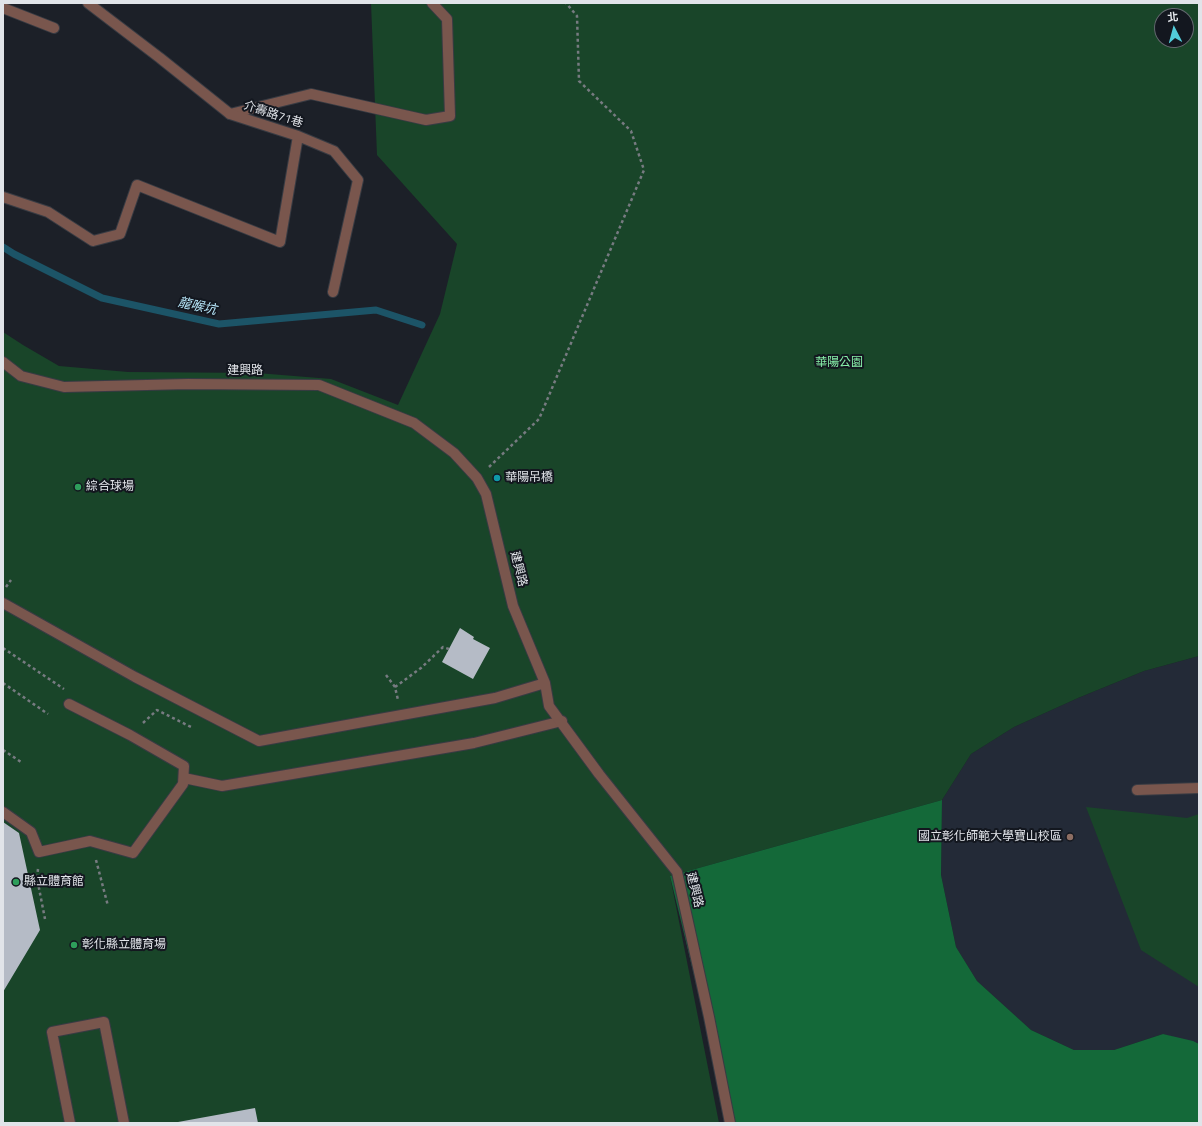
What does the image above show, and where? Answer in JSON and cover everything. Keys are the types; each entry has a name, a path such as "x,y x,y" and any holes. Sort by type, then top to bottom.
{"street":[{"name":"介壽路71巷","path":"88,3 230,114 298,136 334,151 358,180 333,292"},
{"path":"230,114 311,94 426,120 450,116 447,19 432,3"},
{"path":"3,8 54,28"},
{"path":"3,196 48,212 93,241 120,234 138,185 280,242 298,136"},
{"name":"建興路","path":"3,362 21,376 64,387 188,384 319,385 414,422 454,453 477,478 486,494 513,606 545,683 549,706 562,721 599,774 677,872 709,1017 730,1123"},
{"path":"3,603 135,677 260,741 494,698 545,683"},
{"path":"3,812 31,832 39,852 90,841 133,853 183,784 184,766 130,735 69,704"},
{"path":"184,778 222,786 474,743 562,721"},
{"path":"1137,790 1199,788"},
{"path":"70,1123 52,1032 104,1022 124,1123"}],"path":[{"path":"477,478 539,419 644,170 631,131 579,81 577,16 566,3"},
{"path":"395,687 421,668 444,647 449,649"},
{"path":"3,648 64,690"},
{"path":"386,676 395,687 402,715"},
{"path":"3,683 48,714"},
{"path":"130,735 157,710 197,729"},
{"path":"3,750 21,762"},
{"path":"98,864 108,906"},
{"path":"37,878 45,919"}],"shaded area":[{"name":"國立彰化師範大學寶山校區","path":"1199,656 1199,1045 1163,1034 1114,1050 1074,1050 1031,1030 977,981 956,947 941,875 942,800 971,754 1014,727 1078,698 1144,671"}],"green space":[{"name":"華陽公園","path":"371,3 1199,3 1199,656 1144,671 1078,698 1014,727 971,754 942,800 670,876 719,1123 3,1123 3,332 59,366 128,372 257,373 331,379 398,405 440,314 457,244 377,155"},
{"path":"942,800 941,875 956,947 977,981 1031,1030 1074,1050 1114,1050 1163,1034 1193,1041 1199,1044 1199,1123 730,1123 670,876"},
{"path":"1086,807 1187,818 1199,814 1199,987 1141,950"}],"building":[{"path":"460,628 474,637 473,639 490,648 473,679 442,662"},
{"name":"縣立體育館","path":"3,822 19,833 40,930 3,992"},
{"path":"255,1108 258,1123 178,1123 178,1122"}],"waterway":[{"name":"龍喉坑","path":"3,247 102,298 219,324 376,310 422,325"}],"place":[{"name":"華陽吊橋","path":"497,478"},
{"name":"綜合球場","path":"78,487"},
{"name":"國立彰化師範大學寶山校區","path":"1070,837"},
{"name":"縣立體育館","path":"16,882"},
{"name":"彰化縣立體育場","path":"74,945"}]}
